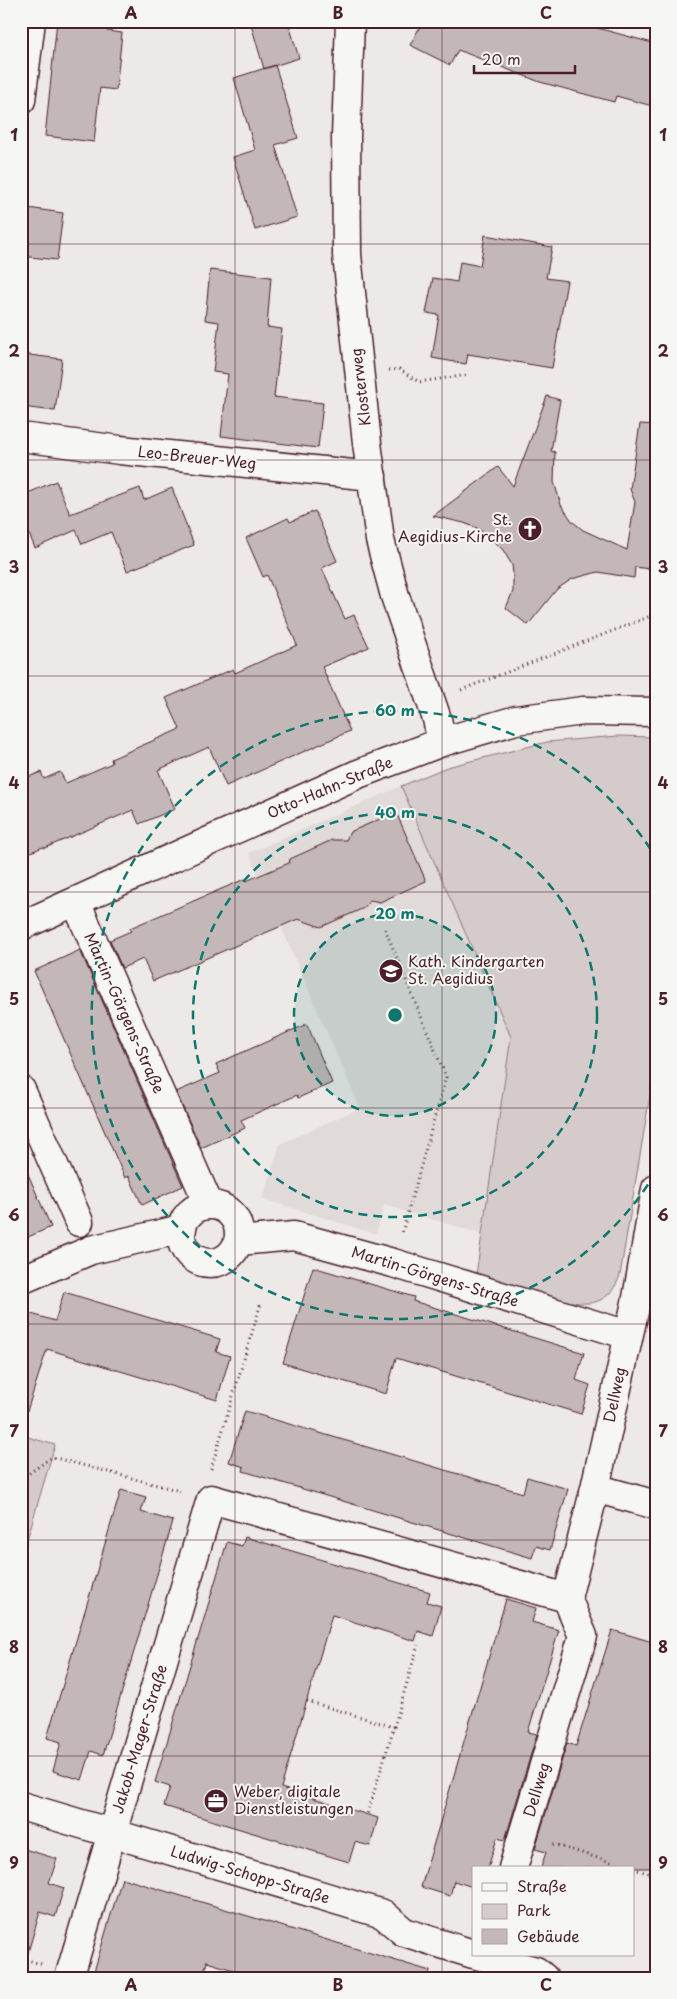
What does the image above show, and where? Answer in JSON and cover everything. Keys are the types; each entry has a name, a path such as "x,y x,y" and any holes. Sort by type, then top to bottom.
{"street":[{"path":"21,100 31,21"},
{"name":"Klosterweg","path":"350,21 346,136 347,255 372,476 383,549 395,596 429,701 437,719 442,742"},
{"name":"Leo-Breuer-Weg","path":"21,437 120,450 372,476"},
{"name":"Otto-Hahn-Straße","path":"21,926 358,774 442,742 516,720 583,711 656,712"},
{"name":"Martin-Görgens-Straße","path":"76,902 209,1205"},
{"path":"21,1090 79,1222"},
{"name":"Dellweg","path":"515,1866 583,1636 567,1598 637,1298 656,1190"},
{"path":"209,1205 229,1212 236,1220 239,1230 238,1241 228,1257 219,1262 209,1263 191,1256 185,1248 182,1229 187,1217 196,1209 209,1205"},
{"path":"21,1280 91,1250 182,1229"},
{"name":"Martin-Görgens-Straße","path":"238,1241 294,1236 393,1263 628,1335"},
{"path":"594,1488 656,1505"},
{"path":"207,1498 567,1598"},
{"name":"Jakob-Mager-Straße","path":"69,1978 207,1498"},
{"name":"Ludwig-Schopp-Straße","path":"21,1806 383,1914 404,1932 483,1962 536,1971 544,1978"}],"path":[{"path":"359,371 399,369 419,382 468,375"},
{"path":"429,701 482,683 656,614"},
{"path":"385,929 446,1077 393,1263"},
{"path":"21,1480 52,1457 207,1498 261,1303"},
{"path":"367,1815 418,1645"},
{"path":"307,1701 394,1727"},
{"path":"524,1835 625,1866"},
{"path":"634,1869 656,1876"},
{"path":"207,1978 209,1970 205,1969 208,1958"}],"shaded area":[{"name":"Kath. Kindergarten St. Aegidius","path":"401,786 511,1037 482,1234 384,1205 376,1234 263,1199 280,1144 360,1108 249,853"}],"green space":[{"path":"618,736 656,737 656,1059 620,1275 614,1288 600,1300 584,1303 570,1302 519,1289 476,1275 511,1037 401,786 447,767 547,742"},
{"path":"21,1435 55,1445 21,1560"}],"building":[{"path":"57,21 108,21 107,31 122,33 116,90 100,88 94,142 45,136"},
{"path":"250,21 288,21 299,58 264,69"},
{"path":"423,21 572,21 656,44 656,107 616,96 614,102 540,82 458,50 450,65 410,45"},
{"path":"275,65 298,138 275,145 297,217 255,230 233,157 255,150 234,78"},
{"path":"21,207 63,213 57,260 21,256"},
{"path":"485,235 552,247 546,278 567,281 552,368 468,354 466,364 432,358 439,315 426,313 433,278 457,282 460,262 480,266"},
{"path":"210,270 271,277 267,327 282,329 274,397 323,403 318,448 221,436 228,374 213,372 219,322 205,320"},
{"path":"21,354 62,359 55,411 21,407"},
{"name":"St. Aegidius-Kirche","path":"547,396 560,400 551,451 555,452 554,482 561,505 572,521 583,530 627,550 635,502 630,489 640,424 656,425 656,570 635,567 634,578 598,572 572,579 557,589 528,625 506,608 513,591 513,574 512,565 503,550 477,528 433,516 498,467 513,486"},
{"path":"56,481 70,514 140,488 144,500 172,488 194,545 127,571 111,532 82,544 76,530 35,548 21,515 21,496"},
{"path":"315,511 337,561 322,568 345,619 354,615 369,647 322,667 350,731 226,786 209,747 158,770 175,809 139,824 133,810 45,848 43,847 21,856 21,780 41,772 44,779 60,772 66,783 112,763 111,759 180,729 166,698 233,669 235,673 297,645 267,575 263,577 246,538 288,518 290,522"},
{"path":"396,812 426,881 380,902 370,900 364,908 321,927 298,919 153,981 143,959 122,968 110,940 131,931 130,928 245,879 246,881 289,863 290,859 332,840 346,840 350,832"},
{"path":"80,950 183,1186 142,1205 129,1176 125,1178 34,971"},
{"path":"307,1024 332,1083 298,1098 297,1095 241,1120 245,1128 201,1148 176,1092 220,1073 216,1064"},
{"path":"21,1158 51,1227 21,1240"},
{"path":"313,1267 414,1297 413,1301 584,1353 576,1380 590,1385 581,1414 396,1358 386,1394 283,1363"},
{"path":"64,1292 220,1339 216,1352 230,1356 217,1400 47,1349 27,1411 21,1410 21,1311 55,1321"},
{"path":"245,1411 523,1493 527,1477 568,1489 550,1550 536,1546 532,1558 243,1471 244,1467 229,1462"},
{"path":"121,1490 146,1497 141,1512 173,1521 103,1755 91,1751 82,1780 53,1771 61,1742 47,1738"},
{"path":"245,1537 430,1592 427,1602 441,1606 433,1636 418,1631 415,1641 332,1615 281,1788 378,1818 370,1846 355,1842 349,1862 164,1806 170,1787 155,1782 227,1542 242,1546"},
{"path":"506,1599 536,1608 532,1622 559,1630 528,1732 537,1734 505,1840 497,1838 489,1866 472,1866 472,1887 454,1881 450,1896 421,1887"},
{"path":"612,1630 656,1643 656,1868 634,1868 634,1866 542,1866 546,1852 535,1849 567,1743 576,1746"},
{"path":"21,1848 57,1859 49,1883 64,1888 55,1917 40,1912 28,1952 21,1951"},
{"path":"122,1878 430,1971 429,1978 260,1978 207,1962 202,1978 92,1978"}],"place":[{"name":"St. Aegidius-Kirche","path":"530,529"},
{"name":"Kath. Kindergarten St. Aegidius","path":"391,971"},
{"name":"Weber, digitale Dienstleistungen","path":"216,1801"}]}
